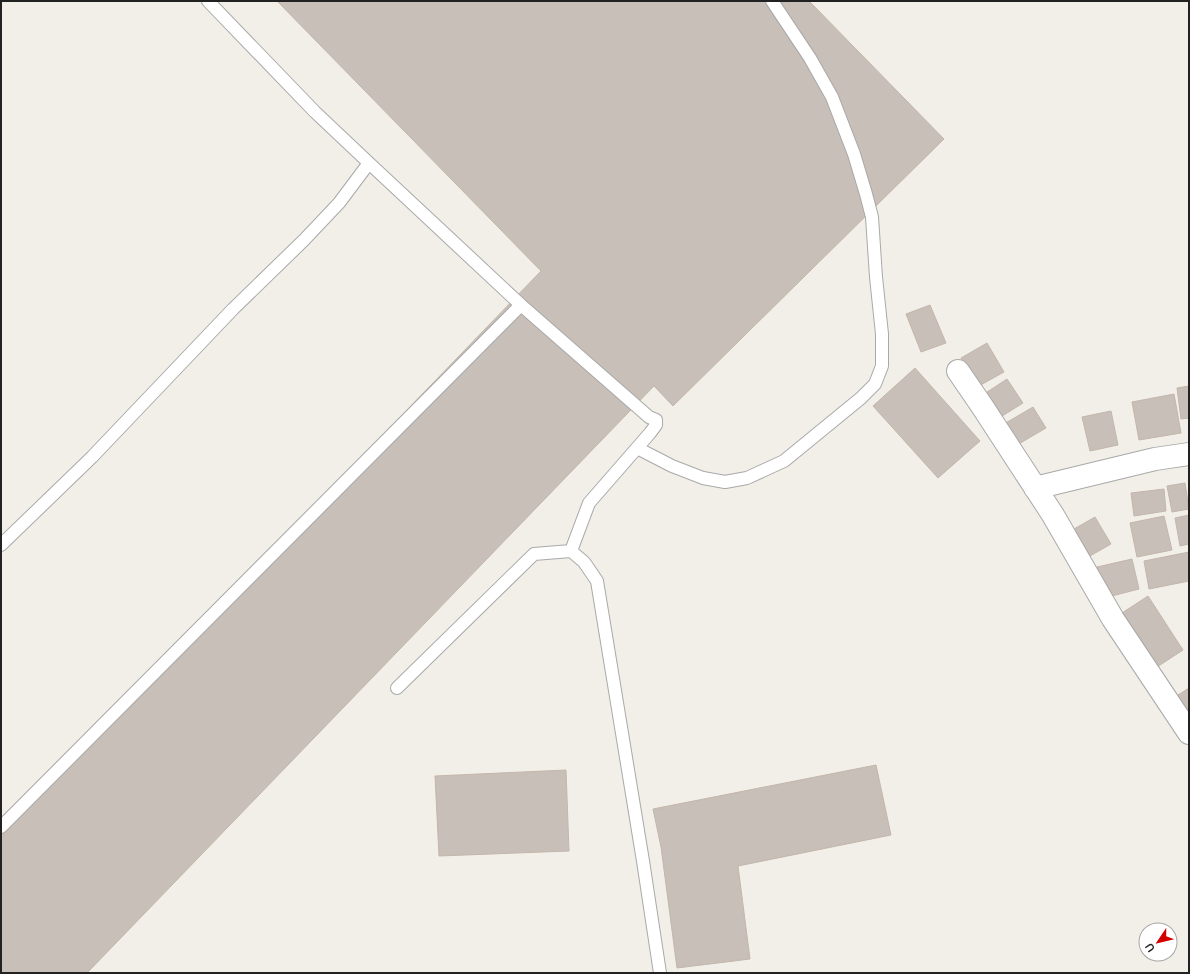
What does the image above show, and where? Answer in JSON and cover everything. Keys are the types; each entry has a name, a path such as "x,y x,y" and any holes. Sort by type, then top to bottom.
{"street":[{"path":"958,371 1053,515 1113,619 1189,733"},
{"path":"1035,488 1155,459 1189,454"}],"lane":[{"path":"208,1 316,112 521,305 648,417 656,420 656,425 589,503 571,551"},
{"path":"637,448 672,466 703,478 725,482 747,478 784,461 856,403 875,384 882,366 882,334 872,217 854,154 832,97 810,58 772,1"},
{"path":"1,545 92,457 233,309 304,240 339,203 369,162"},
{"path":"1,827 521,305"},
{"path":"397,688 534,554 571,551 584,562 597,581 660,973"}],"building":[{"path":"277,1 809,1 944,139 673,406 654,386 87,973 1,973 1,831 541,271"},
{"path":"930,305 946,343 921,352 906,314"},
{"path":"987,343 1004,372 977,387 961,358"},
{"path":"915,368 980,441 938,478 873,406"},
{"path":"1007,379 1023,403 999,418 984,394"},
{"path":"1189,386 1189,418 1181,419 1177,388"},
{"path":"1174,394 1181,433 1139,440 1132,402"},
{"path":"1033,407 1046,428 1017,445 1004,424"},
{"path":"1111,411 1118,445 1090,451 1082,417"},
{"path":"1185,483 1189,509 1172,512 1167,486"},
{"path":"1164,489 1166,511 1134,516 1131,493"},
{"path":"1189,515 1189,544 1180,546 1175,518"},
{"path":"1164,516 1172,550 1137,557 1130,523"},
{"path":"1095,517 1111,544 1090,556 1074,529"},
{"path":"1189,552 1189,581 1149,589 1144,561"},
{"path":"1132,559 1139,589 1104,598 1097,567"},
{"path":"1148,596 1183,650 1157,667 1122,613"},
{"path":"1189,688 1189,712 1178,695"},
{"path":"876,765 891,835 738,866 750,959 677,968 661,847 653,809"},
{"path":"566,770 569,851 439,856 435,776"}]}
